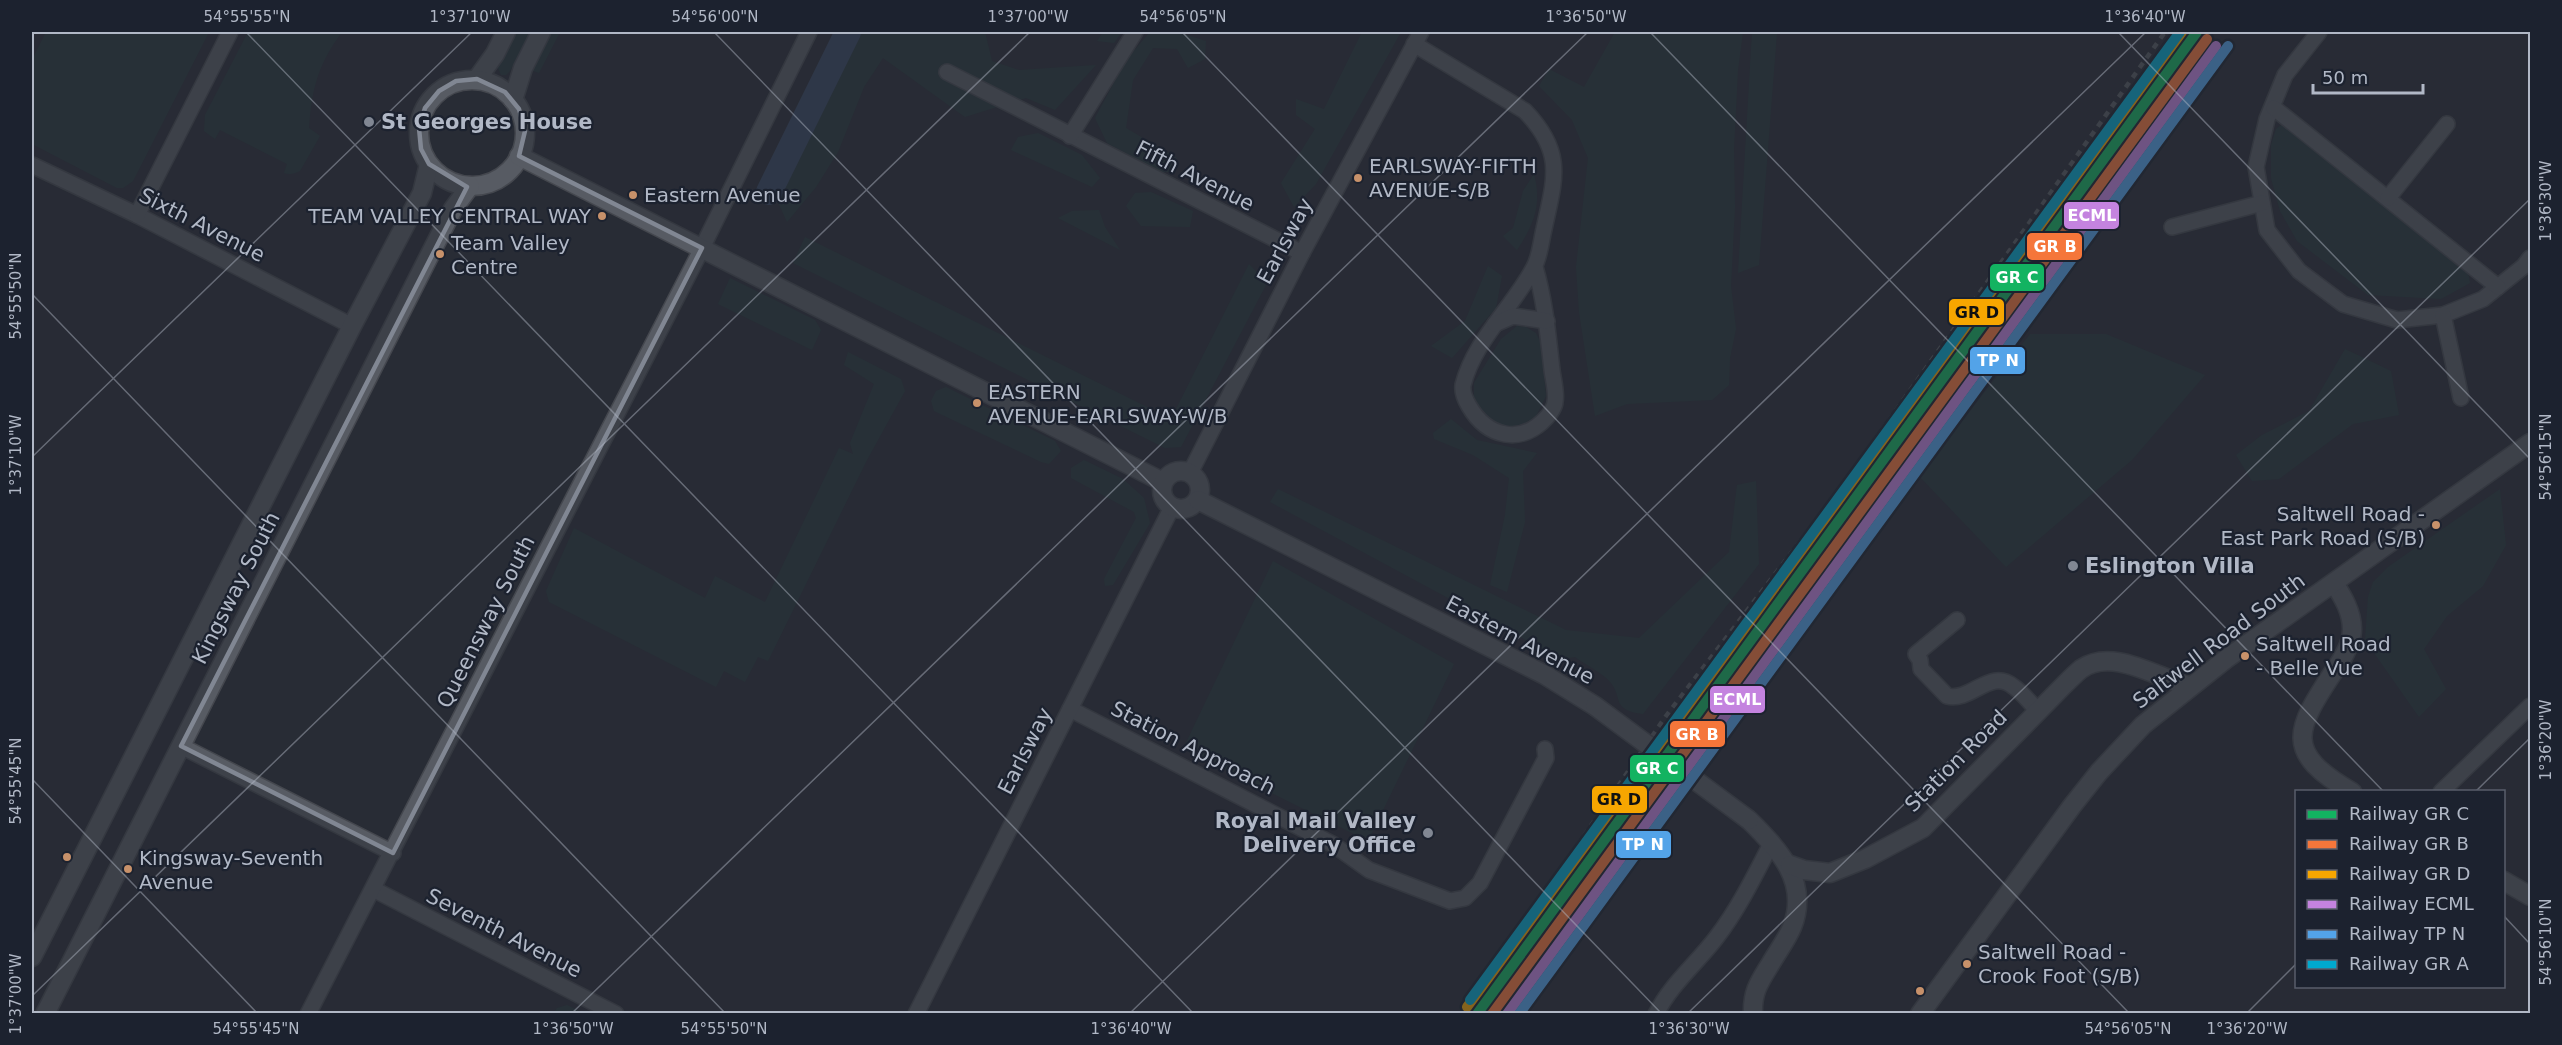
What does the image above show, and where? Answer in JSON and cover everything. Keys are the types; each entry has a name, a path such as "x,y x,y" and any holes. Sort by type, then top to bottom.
{"street":[{"path":"137,215 230,32"},
{"path":"477,79 495,54 506,32"},
{"path":"513,100 523,68 541,32"},
{"name":"Queensway South","path":"308,1014 393,853 810,32"},
{"path":"1070,136 1135,32"},
{"path":"2319,32 2285,75 2274,108 2267,118 2256,167 2266,230 2299,271 2343,304 2397,320 2443,315 2483,299 2524,266 2530,258"},
{"path":"1417,38 1525,111 1537,123 1553,158 1555,178 1535,267 1473,360 1462,388 1474,416 1495,433 1509,437 1530,431 1540,424 1549,416 1556,402 1547,321 1535,267"},
{"name":"Earlsway","path":"1190,473 1302,253 1417,38"},
{"name":"Fifth Avenue","path":"947,72 1302,253"},
{"path":"465,79 477,79 496,86 513,100 519,109 525,131 524,144 514,166 489,184 471,186 448,180 429,164 421,149 419,128 425,108 431,99 447,85 465,79"},
{"path":"2274,108 2499,287"},
{"path":"2388,198 2447,124"},
{"path":"519,156 1163,482"},
{"name":"Kingsway South","path":"32,957 352,326 422,193 429,164"},
{"name":"Sixth Avenue","path":"32,165 137,215 352,326"},
{"name":"Kingsway South","path":"45,1014 453,209 471,186"},
{"path":"2172,227 2262,203"},
{"path":"2443,315 2461,398"},
{"path":"1495,324 1513,316 1547,321"},
{"name":"Saltwell Road South","path":"1920,1014 2099,772 2143,724 2189,686 2530,443"},
{"path":"1184,471 1190,473 1200,488 1198,500 1189,507 1178,509 1172,507 1164,499 1163,482 1172,473 1184,471"},
{"name":"Eastern Avenue","path":"1198,500 1545,675 1595,706 1749,820 1772,842 1790,865"},
{"name":"Earlsway","path":"916,1014 1172,507"},
{"path":"2334,583 2347,605 2353,631 2341,662 2303,724 2302,741 2317,769 2349,790"},
{"path":"1957,620 1916,654 1920,660 1921,669 1947,696 1961,697 1992,680 2003,681 2013,685 2038,711"},
{"name":"Station Road","path":"1790,865 1804,870 1830,873 1865,859 1915,833 1930,821 2082,669 2093,664 2116,661 2189,686"},
{"path":"2443,790 2530,706"},
{"name":"Station Approach","path":"1070,709 1334,844 1369,870 1450,902 1465,898 1480,883 1546,758 1545,749"},
{"path":"181,746 393,853"},
{"path":"1656,1014 1663,1000 1717,937 1772,842"},
{"path":"1753,1014 1754,991 1793,927 1796,906 1790,865"},
{"path":"2505,882 2530,896"},
{"name":"Seventh Avenue","path":"373,889 616,1014"}],"highlighted area":[{"path":"477,79 505,92 519,109 525,131 519,156 702,248 393,853 181,746 467,187 429,164 421,149 419,128 425,108 439,91 456,81"}],"shaded area":[{"path":"46,32 209,32 133,181 123,188 117,188 32,144 32,60"},
{"path":"248,32 342,32 327,55 314,88 309,128 320,136 300,171 296,173 284,173 287,164 220,130 215,139 204,131 205,115"},
{"path":"515,32 530,32 510,71 506,75 501,75 497,66"},
{"path":"550,32 560,32 539,73 531,70"},
{"path":"834,32 985,32 992,61 1019,70 1096,65 1055,110 1026,98 965,117 883,58 864,87 838,152 816,187 787,222 777,200 786,134"},
{"path":"1103,32 1122,32 1114,43 1097,41"},
{"path":"1150,32 1177,32 1206,41 1205,59 1188,68 1177,49 1153,48 1133,80 1126,128 1177,158 1175,172 1160,172 1107,143 1095,118 1126,60"},
{"path":"1362,32 1401,32 1316,184 1294,207 1281,183 1315,129 1296,115 1296,99 1324,109"},
{"path":"1615,32 1743,32 1738,70 1734,148 1735,207 1731,286 1736,329 1730,358 1729,385 1712,400 1627,404 1595,416 1579,312 1576,267 1588,158 1572,120 1539,86 1549,69 1584,87"},
{"path":"1752,32 1777,32 1759,265 1738,273"},
{"path":"2284,123 2468,272 2470,283 2441,299 2368,295 2297,241 2280,211 2271,178 2271,145 2276,129"},
{"path":"1038,133 1082,155 1100,178 1092,187 1011,150 1018,137"},
{"path":"1534,174 1537,195 1535,214 1517,250 1503,236 1513,228 1523,191"},
{"path":"1151,192 1193,211 1190,227 1141,226 1126,206 1135,193"},
{"path":"1099,210 1105,227 1120,250 1058,218 1072,211"},
{"path":"805,237 1171,419 1249,264 1267,283 1181,447 1165,448 793,263"},
{"path":"1488,266 1502,276 1496,308 1452,358 1431,346 1465,321"},
{"path":"730,278 815,320 821,330 812,350 718,304"},
{"path":"1517,326 1526,327 1536,333 1541,344 1546,396 1536,416 1525,423 1511,427 1498,425 1478,407 1474,397 1474,383 1501,339"},
{"path":"2030,334 2106,334 2205,375 2132,460 2006,567 1919,476"},
{"path":"2345,349 2391,371 2399,415 2353,424 2279,479 2252,481 2236,455 2262,435 2309,411"},
{"path":"848,352 901,379 905,391 867,460 768,661 758,657 745,682 724,671 716,687 549,602 546,591 574,528 705,598 715,576 765,602 839,448 853,454 850,443 874,384 844,365"},
{"path":"946,387 1055,441 1061,451 1049,464 1041,462 934,411 931,401 936,391"},
{"path":"1451,419 1477,440 1537,453 1523,471 1525,522 1507,592 1490,585 1505,515 1509,478 1473,455 1434,439 1433,433"},
{"path":"1084,460 1123,479 1144,498 1150,523 1113,585 1105,586 1104,579 1136,518 1134,512 1071,478 1071,468"},
{"path":"1756,481 1759,564 1643,714 1626,710 1619,703 1615,688 1608,679 1575,657 1561,659 1270,502 1278,489 1566,630 1639,638 1729,552 1737,485"},
{"path":"2500,489 2506,545 2483,586 2447,616 2424,649 2446,689 2419,717 2365,640 2368,597 2373,582 2388,567"},
{"path":"1273,561 1454,664 1368,841 1183,749"},
{"path":"567,1005 583,1013 554,1013 557,1008"}],"waterway":[{"path":"769,192 848,32"}],"railway":[{"path":"1462,1014 1666,716 1835,496 2165,32"}],"transit line":[{"path":"1470,1000 2180,32"},
{"path":"1467,1007 2182,32"},
{"path":"1477,1014 2197,32"},
{"path":"1492,1014 2207,39"},
{"path":"1519,1014 2228,46"}],"rail line":[{"name":"ECML","path":"1507,1014 2216,46"}],"place":[{"name":"St Georges House","path":"369,122"},
{"name":"EARLSWAY-FIFTH AVENUE-S/B","path":"1358,178"},
{"name":"Eastern Avenue","path":"633,195"},
{"name":"TEAM VALLEY CENTRAL WAY","path":"602,216"},
{"name":"Team Valley Centre","path":"440,254"},
{"name":"EASTERN AVENUE-EARLSWAY-W/B","path":"977,403"},
{"name":"Saltwell Road - East Park Road (S/B)","path":"2436,525"},
{"name":"Eslington Villa","path":"2073,566"},
{"name":"Saltwell Road - Belle Vue","path":"2245,656"},
{"name":"Royal Mail Valley Delivery Office","path":"1428,833"},
{"name":"Kingsway-Seventh Avenue","path":"128,869"},
{"name":"Saltwell Road - Crook Foot (S/B)","path":"1967,964"}]}
